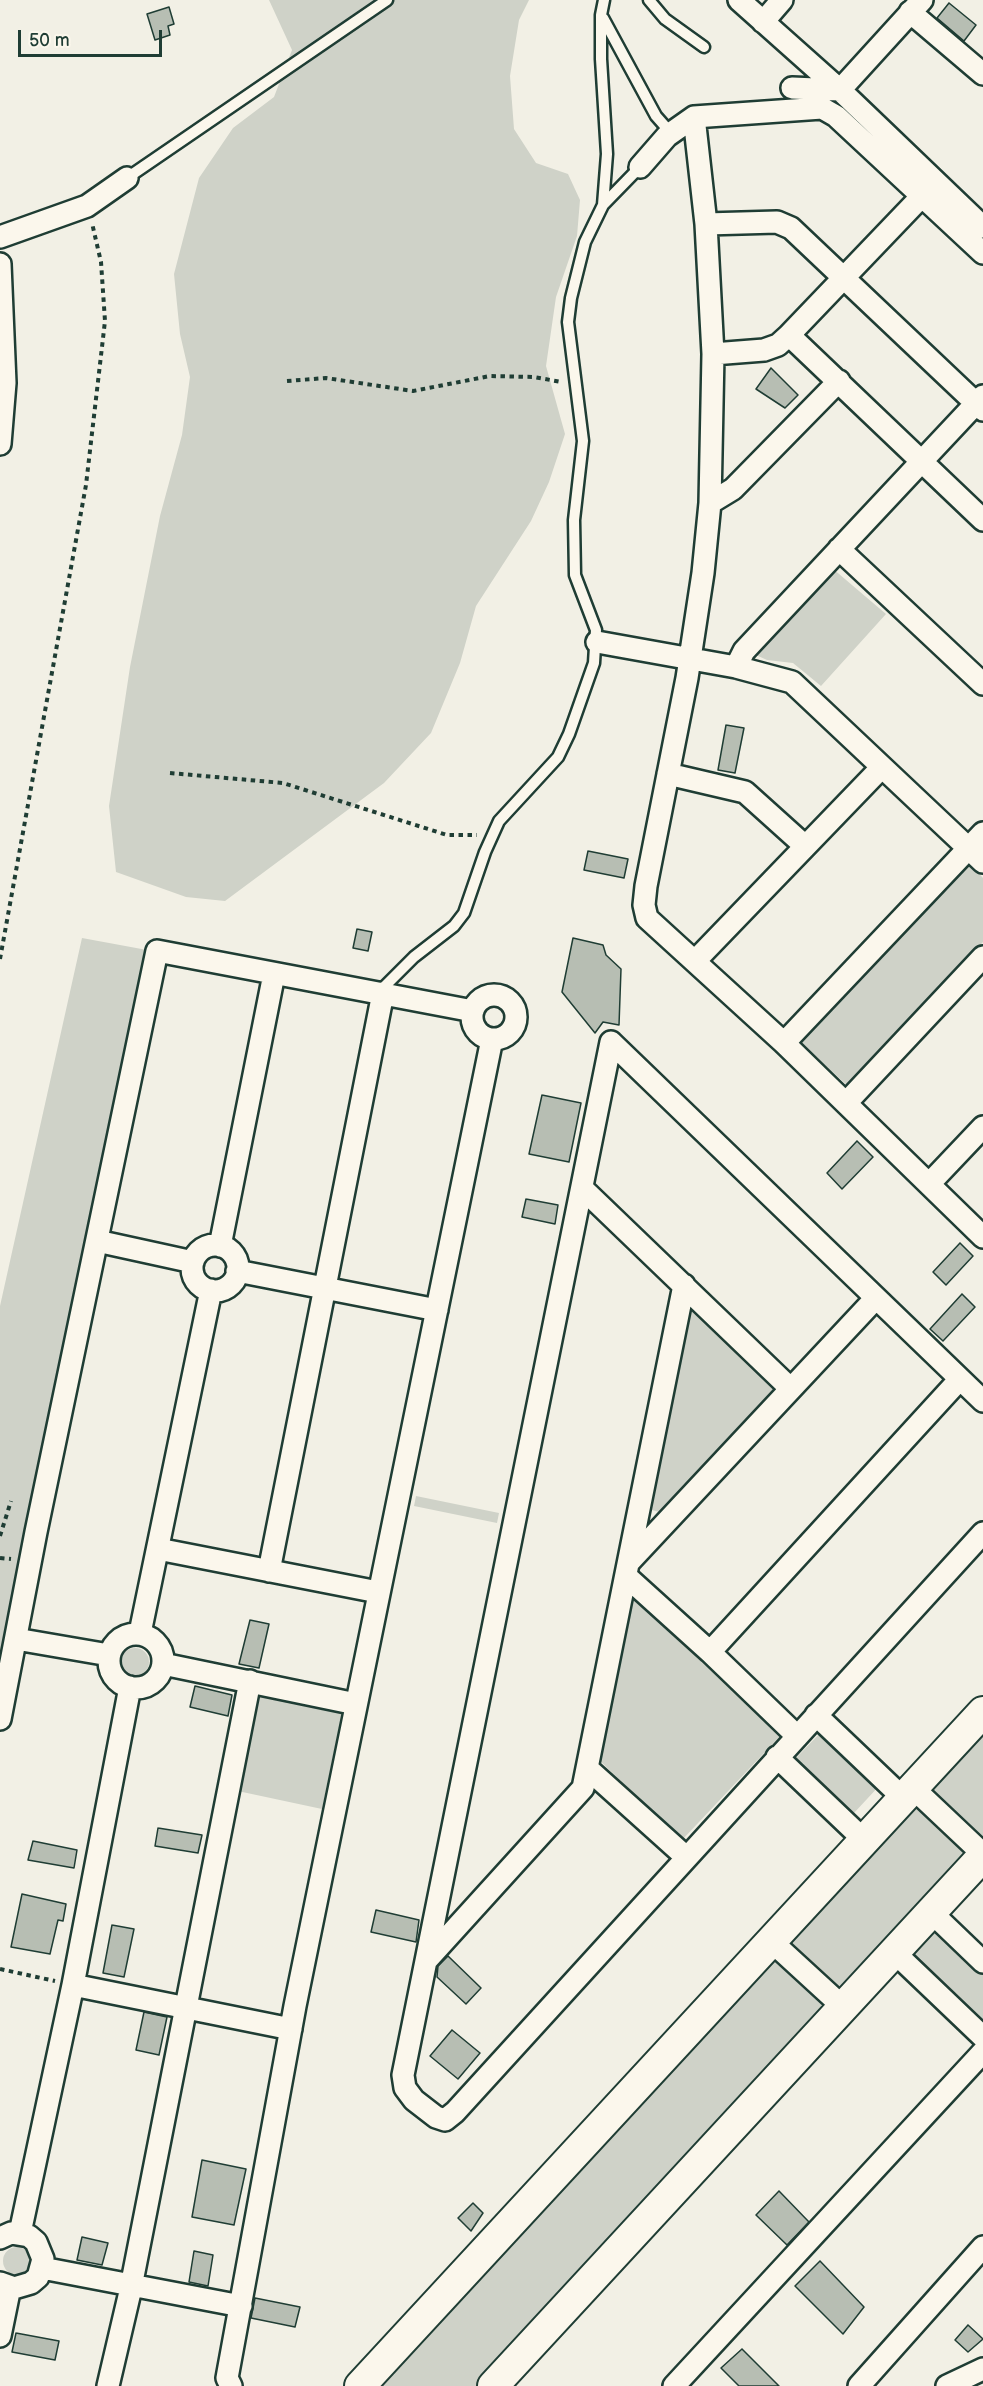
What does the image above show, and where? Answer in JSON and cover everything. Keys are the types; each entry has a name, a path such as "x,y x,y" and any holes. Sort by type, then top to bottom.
{"street":[{"path":"740,0 840,90 983,227"},
{"path":"763,22 782,0"},
{"path":"840,90 916,6 983,74"},
{"path":"792,88 840,90"},
{"path":"640,167 671,133 694,117 822,108 836,116 983,253"},
{"path":"694,117 706,224 713,354 710,503 703,573 690,661 644,905 647,918 784,1043 983,1237"},
{"path":"0,237 87,206 127,178"},
{"path":"713,354 764,350 778,345 922,196"},
{"path":"706,224 777,222 791,228 981,403 921,462 744,651 736,668"},
{"path":"0,264 5,383 0,444"},
{"path":"789,335 983,520"},
{"path":"710,503 733,489 839,381"},
{"path":"839,549 983,684"},
{"path":"597,642 736,668 792,682 882,767 978,848 784,1043"},
{"path":"695,961 882,767"},
{"path":"668,774 746,792 805,846"},
{"path":"0,1719 36,1532 157,951 473,1011"},
{"path":"846,1103 983,957"},
{"path":"220,1246 274,974"},
{"path":"269,1570 326,1288 381,993"},
{"path":"491,995 499,995 512,1003 516,1009 515,1024 505,1036 492,1039 485,1037 472,1021 473,1011 478,1001 491,995"},
{"path":"231,2386 227,2378 291,2029 492,1039"},
{"path":"983,1401 611,1042 403,2075 405,2088 414,2100 436,2117 445,2120 455,2112 983,1533"},
{"path":"929,1184 983,1127"},
{"path":"582,1188 791,1389"},
{"path":"97,1241 193,1262"},
{"path":"210,1245 220,1246 232,1252 236,1259 237,1271 233,1281 227,1287 211,1290 201,1286 196,1280 193,1274 193,1262 202,1249 210,1245"},
{"path":"237,1271 437,1310"},
{"path":"426,1961 583,1788 684,1286"},
{"path":"140,1633 211,1290"},
{"path":"627,1569 876,1298"},
{"path":"710,1652 960,1379"},
{"path":"158,1549 378,1592"},
{"path":"627,1569 797,1736"},
{"path":"140,1633 156,1642 161,1650 163,1664 158,1677 151,1683 143,1687 130,1687 118,1682 113,1675 109,1667 109,1655 115,1642 122,1637 140,1633"},
{"path":"16,1639 109,1655"},
{"path":"163,1664 356,1704"},
{"path":"108,2386 131,2285 249,1681"},
{"path":"0,2336 5,2285 23,2287 38,2277 42,2268 43,2259 36,2242 10,2236 73,1984 130,1687"},
{"path":"360,2386 863,1839 983,1712"},
{"path":"494,2386 983,1855 816,1716"},
{"path":"777,1758 863,1839"},
{"path":"587,1768 686,1857"},
{"path":"931,1912 983,1962"},
{"path":"771,1940 843,2007"},
{"path":"894,1952 983,2037"},
{"path":"73,1984 291,2029"},
{"path":"674,2386 983,2052"},
{"path":"859,2386 983,2247"},
{"path":"42,2268 241,2306"},
{"path":"947,2386 983,2369"}],"lane":[{"path":"127,178 387,0"},
{"path":"603,205 607,154 606,107 601,59 601,15 604,0"},
{"path":"649,0 665,19 704,47"},
{"path":"601,15 656,116 671,133"},
{"path":"381,993 414,957 454,926 464,913 499,821 558,757 569,734 594,663 596,630 576,575 574,520 583,441 568,322 571,298 585,242 603,205 640,167"}],"path":[{"path":"0,959 86,485 100,368 105,321 102,274 87,206"},
{"path":"287,381 326,378 413,391 490,376 534,377 576,385"},
{"path":"170,773 283,783 447,835 492,835"},
{"path":"0,1536 11,1501"},
{"path":"0,1970 73,1984"}],"shaded area":[{"path":"269,0 529,0 519,20 510,76 514,129 536,163 568,174 580,200 577,236 556,297 546,366 565,434 549,482 531,521 476,606 460,663 431,733 384,783 225,901 186,897 116,872 109,806 130,667 160,516 182,435 190,377 180,334 174,274 199,178 233,128 274,97 292,50"},
{"path":"832,568 886,614 821,686 793,663 767,660 756,655 756,646"},
{"path":"969,862 983,878 983,942 849,1087 799,1041"},
{"path":"82,938 147,950 0,1657 0,1306"},
{"path":"689,1300 778,1388 663,1513 648,1509"},
{"path":"416,1496 499,1513 497,1523 414,1506"},
{"path":"631,1593 782,1734 682,1840 598,1759"},
{"path":"135,1648 145,1652 149,1662 145,1672 135,1676 125,1672 121,1662 125,1652"},
{"path":"253,1694 342,1713 322,1809 233,1790"},
{"path":"823,1730 880,1785 854,1813 796,1758"},
{"path":"983,1730 983,1839 929,1788"},
{"path":"914,1802 969,1853 840,1991 785,1940"},
{"path":"936,1928 983,1973 983,2027 909,1956"},
{"path":"771,1959 782,1961 821,2001 821,2014 478,2386 381,2386 423,2343"},
{"path":"17,2247 27,2251 31,2261 27,2271 17,2275 7,2271 3,2261 7,2251"}],"building":[{"path":"949,3 976,25 964,41 937,18"},
{"path":"169,7 174,24 168,26 170,35 155,40 147,14"},
{"path":"771,368 798,395 785,408 756,389"},
{"path":"726,725 744,728 735,773 718,770"},
{"path":"588,851 628,859 624,878 584,870"},
{"path":"357,929 372,932 368,951 353,948"},
{"path":"573,938 603,945 606,955 621,969 619,1025 603,1022 595,1033 562,992"},
{"path":"542,1095 581,1103 569,1162 529,1154"},
{"path":"857,1141 873,1157 842,1189 827,1173"},
{"path":"526,1199 558,1205 555,1224 522,1217"},
{"path":"960,1243 973,1256 946,1285 933,1272"},
{"path":"962,1294 975,1307 943,1341 930,1329"},
{"path":"250,1620 269,1624 259,1668 239,1664"},
{"path":"195,1686 232,1695 228,1716 190,1707"},
{"path":"158,1828 202,1835 198,1853 155,1846"},
{"path":"33,1841 77,1850 74,1868 28,1860"},
{"path":"22,1894 66,1904 63,1921 58,1920 50,1954 11,1947"},
{"path":"376,1910 419,1920 416,1942 371,1932"},
{"path":"112,1925 134,1929 124,1977 103,1973"},
{"path":"448,1956 481,1988 466,2004 437,1977 438,1966"},
{"path":"144,2012 167,2017 159,2055 136,2050"},
{"path":"452,2030 480,2053 458,2079 430,2056"},
{"path":"202,2160 246,2169 234,2225 192,2217"},
{"path":"779,2191 809,2222 787,2245 756,2215"},
{"path":"473,2203 483,2213 471,2231 458,2218"},
{"path":"82,2237 108,2243 102,2265 77,2260"},
{"path":"194,2251 213,2255 208,2286 189,2282"},
{"path":"820,2261 864,2307 843,2334 795,2286"},
{"path":"255,2298 300,2307 295,2327 251,2318"},
{"path":"968,2325 983,2339 968,2352 955,2340"},
{"path":"16,2333 59,2341 55,2360 12,2352"},
{"path":"742,2349 779,2386 739,2386 721,2368"}]}
